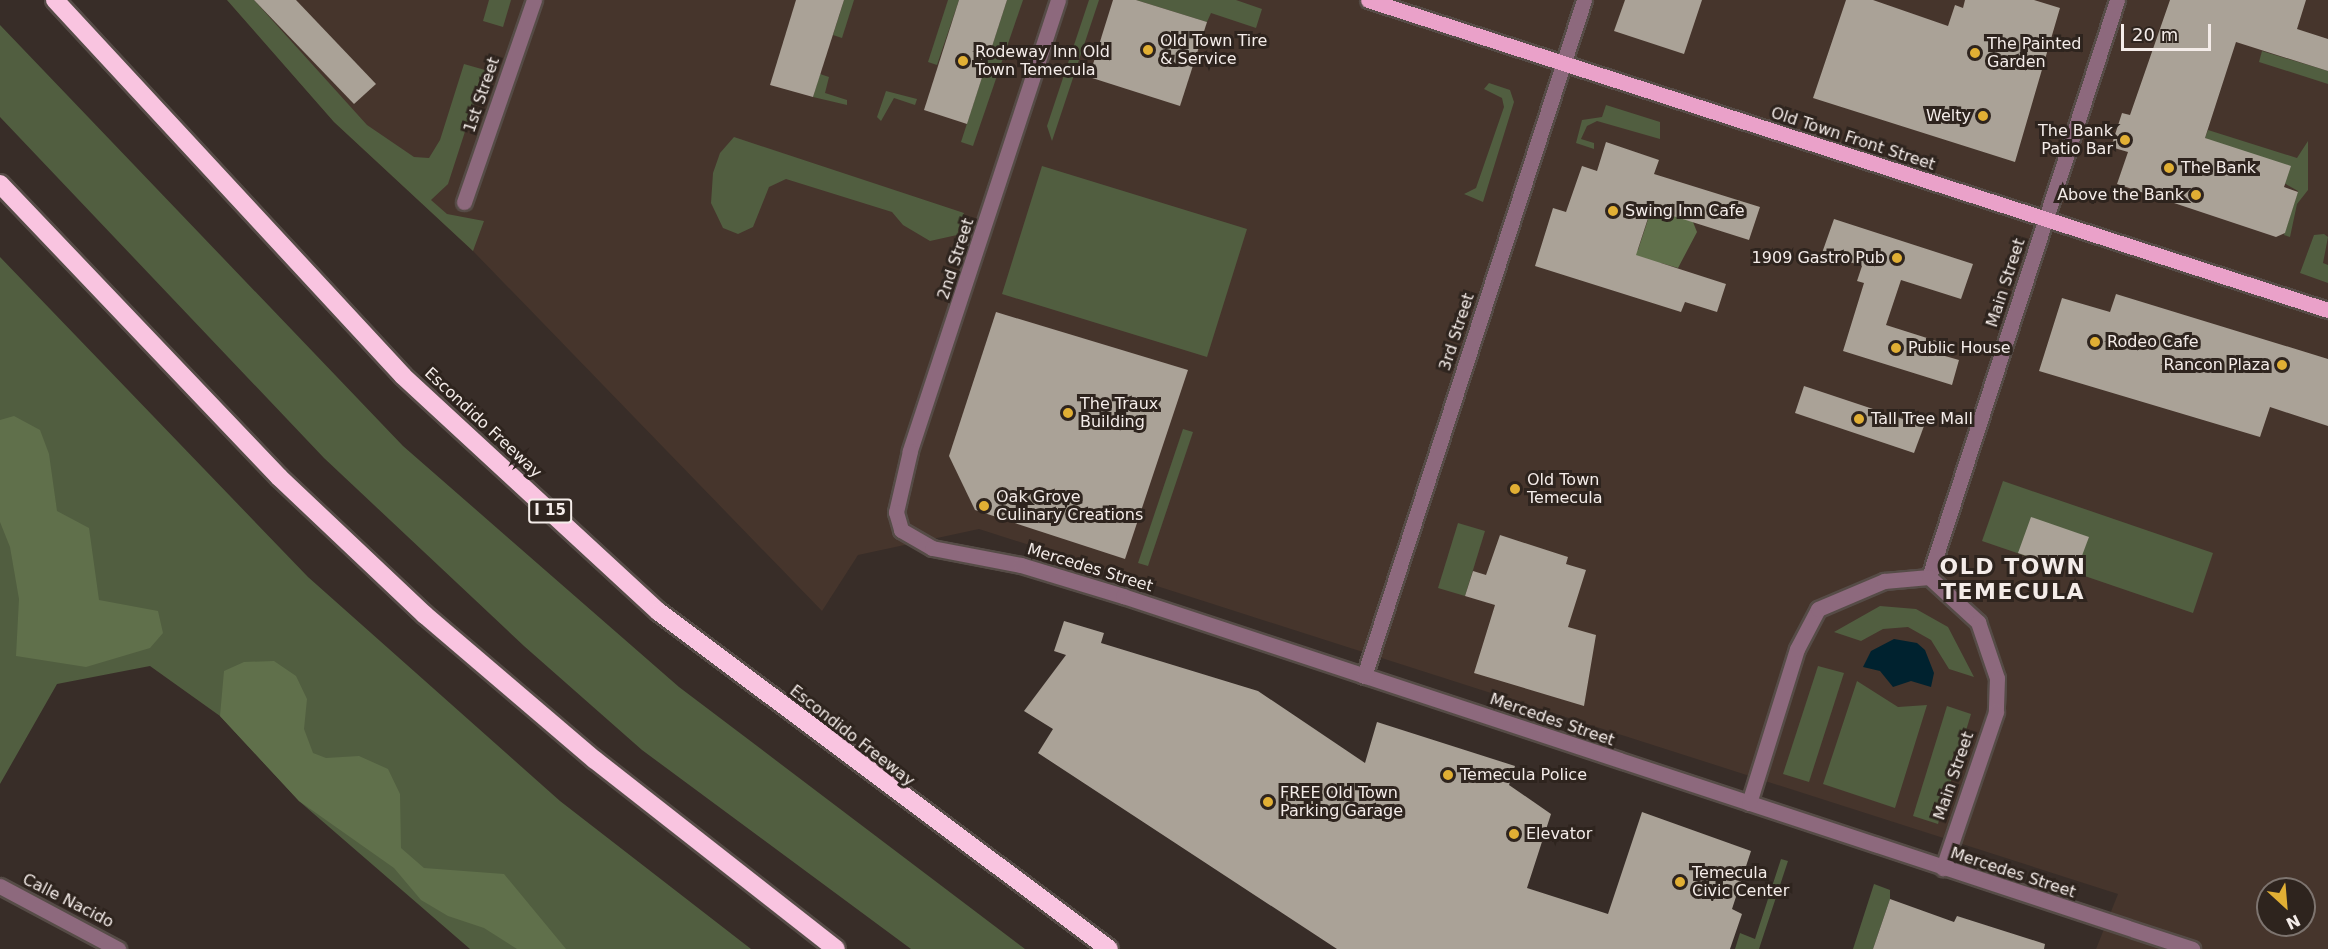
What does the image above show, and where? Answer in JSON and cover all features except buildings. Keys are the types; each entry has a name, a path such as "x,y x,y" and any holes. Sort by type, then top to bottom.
{"highway":[{"name":"Escondido Freeway","path":"55,0 403,376 659,612 895,794 1109,949"},
{"path":"0,184 279,477 426,615 595,760 836,949"}],"main road":[{"name":"Old Town Front Street","path":"1368,0 2328,310"}],"street":[{"name":"1st Street","path":"464,202 534,0"},
{"name":"2nd Street","path":"901,531 896,512 910,451 1058,0"},
{"name":"3rd Street","path":"1364,676 1584,0"},
{"name":"Main Street","path":"1943,868 1996,711 1997,678 1978,622 1929,577 2117,0"},
{"name":"Mercedes Street","path":"901,531 932,548 1021,565 2192,949"},
{"path":"1749,803 1797,649 1818,609 1884,581 1929,577"},
{"name":"Calle Nacido","path":"0,886 118,949"}],"shaded area":[{"name":"Old Town Temecula","path":"227,0 2328,0 2328,949 2096,949 2118,894 979,529 858,555 822,611 473,251 334,122"}],"green space":[{"path":"227,0 254,0 367,125 414,157 429,158 440,140 464,64 485,70 448,184 431,200 447,214 484,221 473,251 334,122"},
{"path":"489,0 511,0 503,27 483,21"},
{"path":"844,0 854,0 842,38 833,35"},
{"path":"948,0 959,0 937,65 928,62"},
{"path":"1007,0 1023,0 973,146 961,142"},
{"path":"1089,0 1099,0 1052,141 1047,126"},
{"path":"1136,0 1236,0 1262,9 1256,28 1211,13 1207,22"},
{"path":"0,25 403,446 679,687 1025,949 911,949 642,750 524,646 324,458 0,117"},
{"path":"2262,51 2328,71 2328,84 2259,62"},
{"path":"820,74 829,77 825,93 847,100 847,105 813,97"},
{"path":"1489,83 1510,90 1514,102 1483,202 1464,194 1476,188 1504,107 1502,98 1484,89"},
{"path":"886,91 917,99 915,105 894,98 881,121 877,117"},
{"path":"1606,105 1660,122 1660,139 1597,121 1587,126 1581,139 1594,143 1594,149 1576,143 1582,120 1602,117"},
{"path":"2208,130 2297,158 2308,141 2308,190 2297,204 2290,237 2284,235 2298,191 2205,138"},
{"path":"734,137 964,213 957,235 930,241 903,225 892,212 786,179 769,187 753,227 738,234 723,228 711,203 713,173 720,153"},
{"path":"1042,166 1247,229 1207,357 1002,294"},
{"path":"1655,198 1693,222 1697,232 1678,268 1661,263 1659,269 1616,244 1638,250"},
{"path":"2324,234 2328,237 2323,263 2328,265 2328,283 2300,273 2314,235"},
{"path":"0,257 308,577 560,801 751,949 470,949 299,801 220,716 150,666 57,684 0,784"},
{"path":"14,416 40,430 49,454 57,511 89,528 99,600 158,611 163,633 150,648 86,667 16,656 19,599 10,547 0,522 0,420"},
{"path":"1183,429 1193,432 1148,566 1138,563"},
{"path":"2003,481 2213,553 2193,613 1982,541"},
{"path":"1458,523 1485,531 1465,596 1438,588"},
{"path":"1880,606 1916,609 1948,627 1974,677 1949,669 1931,640 1908,627 1883,629 1861,641 1834,632"},
{"path":"274,661 296,676 307,699 304,729 313,753 326,758 359,756 388,769 400,794 401,848 424,868 504,874 566,949 517,949 484,928 448,916 421,900 394,868 299,801 220,716 224,671 244,662"},
{"path":"1818,666 1844,673 1809,782 1783,774"},
{"path":"1857,681 1898,707 1927,705 1895,808 1823,784"},
{"path":"1947,706 1971,714 1938,824 1913,816"},
{"path":"1781,859 1788,861 1759,949 1735,949 1740,933 1755,939"},
{"path":"1874,884 1890,890 1890,899 1873,949 1853,949"}],"water":[{"path":"1894,639 1917,643 1925,650 1934,673 1931,687 1911,681 1893,687 1880,671 1863,667 1871,651"}],"place":[{"name":"Old Town Tire & Service","path":"1148,50"},
{"name":"The Painted Garden","path":"1975,53"},
{"name":"Rodeway Inn Old Town Temecula","path":"963,61"},
{"name":"Welty","path":"1983,116"},
{"name":"The Bank Patio Bar","path":"2125,140"},
{"name":"The Bank","path":"2169,168"},
{"name":"Above the Bank","path":"2196,195"},
{"name":"Swing Inn Cafe","path":"1613,211"},
{"name":"1909 Gastro Pub","path":"1897,258"},
{"name":"Rodeo Cafe","path":"2095,342"},
{"name":"Public House","path":"1896,348"},
{"name":"Rancon Plaza","path":"2282,365"},
{"name":"The Traux Building","path":"1068,413"},
{"name":"Tall Tree Mall","path":"1859,419"},
{"name":"Old Town Temecula","path":"1515,489"},
{"name":"Oak Grove Culinary Creations","path":"984,506"},
{"name":"Temecula Police","path":"1448,775"},
{"name":"FREE Old Town Parking Garage","path":"1268,802"},
{"name":"Elevator","path":"1514,834"},
{"name":"Temecula Civic Center","path":"1680,882"}],"district":[{"name":"OLD TOWN TEMECULA","path":"2013,578"}]}
